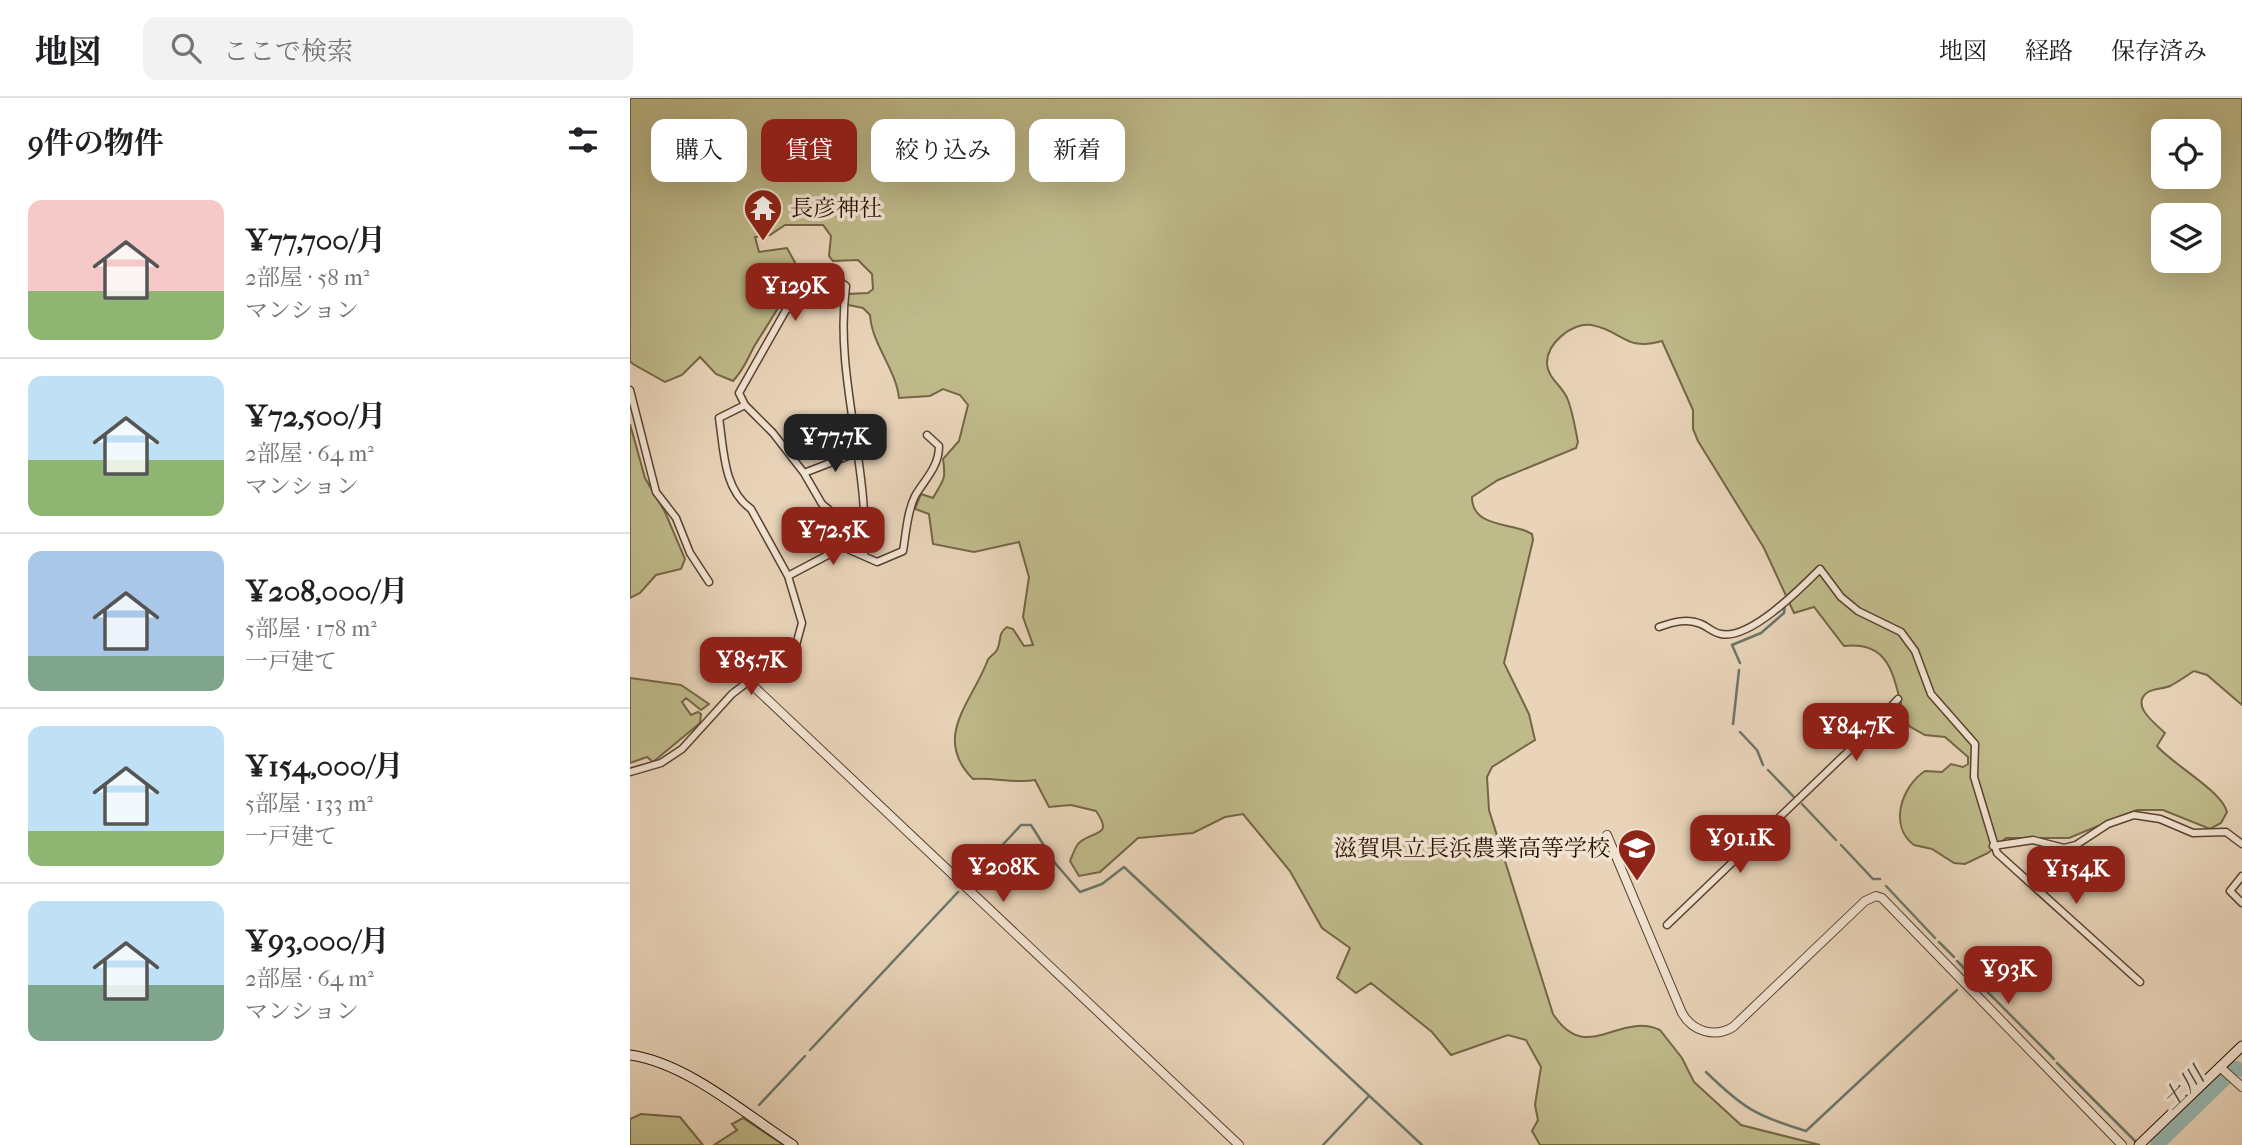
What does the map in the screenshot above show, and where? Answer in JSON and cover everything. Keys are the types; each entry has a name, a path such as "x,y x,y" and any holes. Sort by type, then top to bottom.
{"main road":[{"path":"2140,1144 2222,1069 2242,1046"},
{"path":"632,1054 677,1070 793,1145"}],"street":[{"path":"843,547 833,513 822,504 804,473 746,405 739,393 786,310 838,280 846,286 844,372 862,497 864,555"},
{"path":"630,390 656,492 676,518 690,553 709,582"},
{"path":"630,772 661,763 682,748 732,694 796,645 802,623 788,576 751,509 745,505 726,476 719,418 746,405"},
{"path":"788,576 843,547 877,562 903,551 915,497 932,473 939,454 939,446 927,435"},
{"path":"804,473 856,453"},
{"path":"1659,627 1676,621 1699,623 1721,634 1733,633 1756,624 1820,569 1842,597 1858,611 1901,632 1915,652 1931,694 1975,744 1974,777 1993,846 2140,982"},
{"path":"750,682 1239,1145"},
{"path":"1667,925 1859,741 1898,699"},
{"path":"1993,846 2033,840 2064,848 2076,845 2108,824 2134,815 2160,819 2193,833 2226,832 2242,844"},
{"path":"1607,835 1682,1013 1693,1026 1710,1032 1733,1027 1865,901 1871,897 1882,898 2122,1145"},
{"path":"2242,876 2230,891 2242,903"},
{"path":"2222,1069 2238,1084"}],"shaded area":[{"path":"630,98 2242,98 2242,705 2207,675 2194,671 2170,686 2148,692 2141,703 2146,714 2165,733 2157,746 2216,795 2227,812 2221,823 2210,829 2163,810 2137,810 2069,838 2006,838 1988,853 1965,864 1954,863 1932,849 1914,845 1906,837 1900,817 1901,806 1910,786 1925,771 1942,772 1951,764 1963,767 1968,764 1968,757 1945,737 1925,735 1909,726 1891,671 1885,660 1875,651 1862,646 1844,646 1814,607 1794,613 1764,548 1698,441 1693,429 1693,410 1662,341 1640,344 1591,325 1576,327 1555,342 1547,364 1550,374 1570,405 1578,442 1576,448 1498,480 1472,497 1473,506 1483,518 1526,531 1532,534 1533,540 1504,663 1529,714 1535,740 1492,767 1487,777 1489,810 1553,1014 1566,1029 1578,1036 1591,1037 1630,1027 1645,1026 1660,1030 1682,1058 1694,1082 1741,1125 1820,1145 1540,1145 1532,1131 1538,1120 1535,1105 1541,1067 1526,1040 1508,1035 1451,1055 1432,1032 1371,983 1356,993 1337,978 1350,948 1322,928 1290,871 1243,814 1225,817 1193,833 1138,838 1100,872 1079,876 1070,861 1078,844 1102,830 1103,826 1096,811 1071,805 1049,807 1035,780 973,779 961,764 955,735 959,720 988,660 997,650 1002,632 1007,627 1013,629 1024,646 1033,645 1023,617 1029,577 1019,542 974,552 933,544 929,514 915,509 921,494 933,498 942,483 943,459 959,441 968,405 960,395 943,389 930,396 899,398 897,387 875,337 870,315 863,308 848,305 846,294 868,293 873,289 872,274 858,260 833,261 829,256 831,236 823,225 785,225 770,235 755,237 759,252 787,248 798,268 743,368 733,381 716,374 700,357 682,375 665,382 630,361"},
{"path":"630,424 645,478 665,512 685,559 681,569 656,575 640,593 630,598"},
{"path":"630,678 681,685 709,704 701,710 686,698 682,702 691,715 698,712 701,714 700,723 653,762 647,757 630,763"},
{"path":"641,1114 680,1117 703,1145 630,1145 630,1119"},
{"path":"743,1118 784,1145 714,1145 737,1130 732,1124"}],"waterway":[{"path":"1740,663 1732,645 1761,633 1784,613 1785,604"},
{"path":"1733,724 1739,670"},
{"path":"1740,732 1757,750 1763,765"},
{"path":"1768,770 1794,797"},
{"path":"1802,804 1836,840"},
{"path":"969,881 1021,825 1031,825 1055,863 1080,892 1102,884 1124,867 1422,1145"},
{"path":"1841,845 1873,879 1880,879"},
{"path":"1886,886 1935,938"},
{"path":"810,1050 958,892"},
{"path":"1939,942 1954,957"},
{"path":"1957,961 2054,1059"},
{"path":"1706,1072 1751,1109 1774,1121 1806,1131 1957,990"},
{"path":"759,1105 805,1056"},
{"path":"2057,1063 2137,1143"},
{"name":"土川","path":"2157,1145 2236,1068 2242,1070"},
{"path":"1323,1145 1369,1096"}],"place":[{"name":"長彦神社","path":"763,242"},
{"name":"滋賀県立長浜農業高等学校","path":"1637,882"}]}
